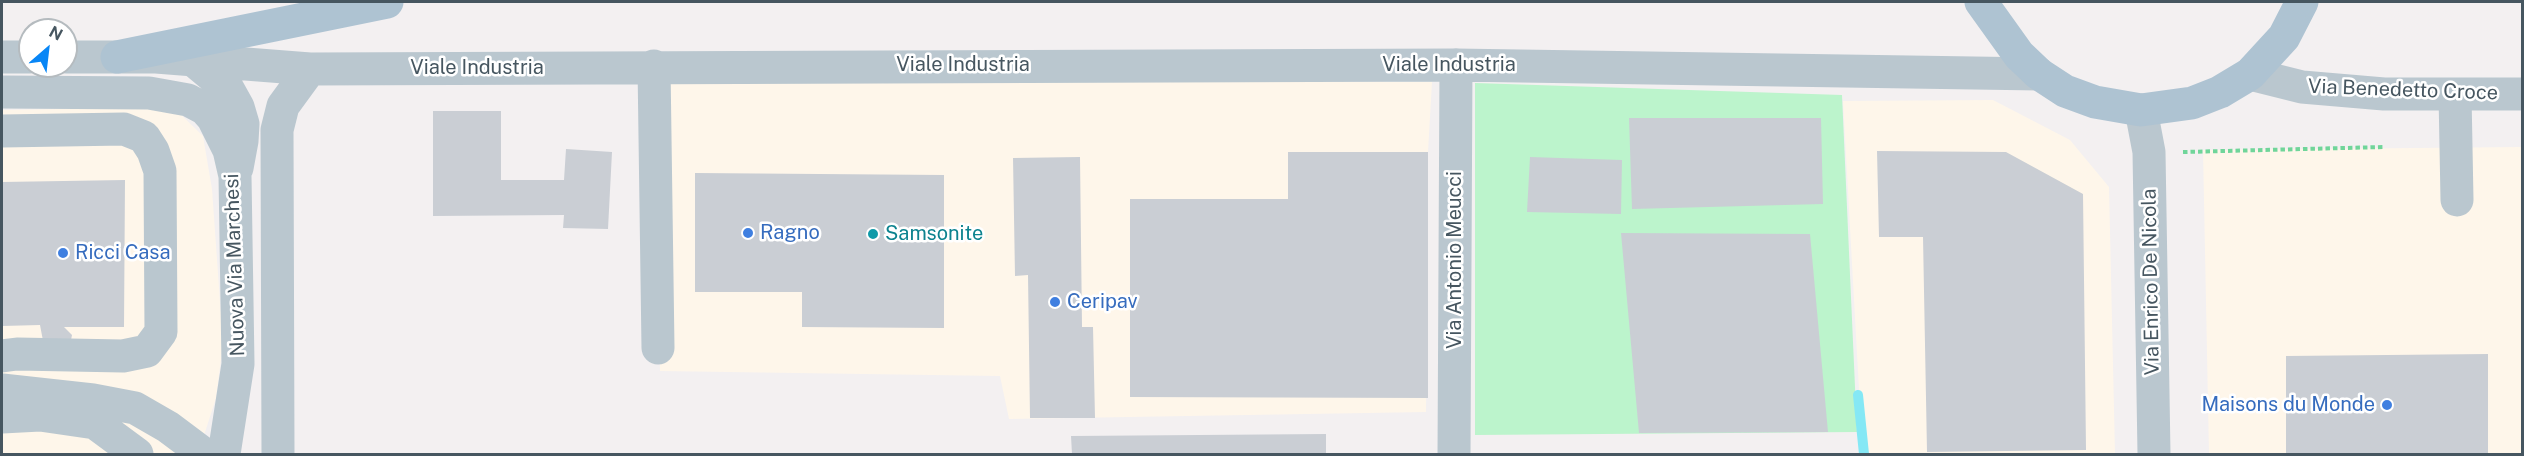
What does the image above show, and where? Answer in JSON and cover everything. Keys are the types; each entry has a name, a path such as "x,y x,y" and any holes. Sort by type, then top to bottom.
{"main road":[{"path":"117,57 387,2"},
{"path":"1981,2 2019,55 2039,74 2065,91 2095,102 2141,110 2192,103 2220,92 2250,74 2284,37 2302,2"}],"street":[{"path":"2,57 18,57"},
{"name":"Viale Industria","path":"78,57 192,60 310,69 1456,65 2039,74"},
{"path":"192,60 228,89 237,107 243,124 243,141 235,176"},
{"name":"Via Antonio Meucci","path":"1454,454 1456,65"},
{"path":"654,66 658,348"},
{"name":"Nuova Via Marchesi","path":"278,454 277,130 283,106 310,69"},
{"name":"Via Benedetto Croce","path":"2250,74 2302,87 2384,94 2523,94"},
{"name":"Nuova Via Marchesi","path":"2,92 149,93 188,100 205,109 213,118 229,150 235,176 238,364 224,454"},
{"path":"2455,94 2457,200"},
{"name":"Via Enrico De Nicola","path":"2141,110 2149,152 2154,454"},
{"path":"2,131 124,129 144,136 153,151 160,171 161,320 161,332 147,351 123,356 17,354 2,356"},
{"path":"2,390 93,400 135,408 168,427 204,454"},
{"path":"2,417 40,415 94,423 137,454"}],"path":[{"path":"2149,152 2384,147"}],"shaded area":[{"path":"655,81 1432,82 1428,152 1426,412 1009,419 1000,376 660,371"},
{"path":"1993,100 2070,140 2109,187 2115,454 1866,454 1860,408 1843,101"},
{"path":"173,107 203,136 212,189 223,344 216,398 198,454 2,454 2,110"},
{"path":"2522,147 2522,454 2209,454 2203,150"}],"green space":[{"path":"1475,83 1842,95 1857,432 1475,435"}],"building":[{"path":"433,111 501,111 501,180 564,180 566,149 612,152 608,229 563,228 564,215 433,216"},
{"path":"1629,118 1821,118 1823,204 1632,209"},
{"path":"1877,151 2006,152 2083,194 2086,450 1927,452 1923,237 1879,237"},
{"path":"1288,152 1428,152 1428,398 1130,397 1130,199 1288,199"},
{"name":"Ceripav","path":"1080,157 1082,327 1093,327 1095,418 1030,418 1028,275 1015,276 1013,158"},
{"path":"1530,157 1622,160 1621,214 1527,212"},
{"name":"Samsonite","path":"695,173 944,175 944,328 802,327 802,292 695,292"},
{"name":"Ricci Casa","path":"125,180 124,327 64,327 72,335 70,345 44,346 40,325 2,326 2,182"},
{"path":"1621,233 1810,234 1828,432 1639,433"},
{"name":"Maisons du Monde","path":"2488,354 2488,454 2286,454 2286,356"},
{"path":"1326,434 1326,454 1072,454 1071,436"}],"waterway":[{"path":"1858,395 1864,454"}],"place":[{"name":"Ragno","path":"748,233"},
{"name":"Samsonite","path":"873,234"},
{"name":"Ricci Casa","path":"63,253"},
{"name":"Ceripav","path":"1055,302"},
{"name":"Maisons du Monde","path":"2387,405"}]}
